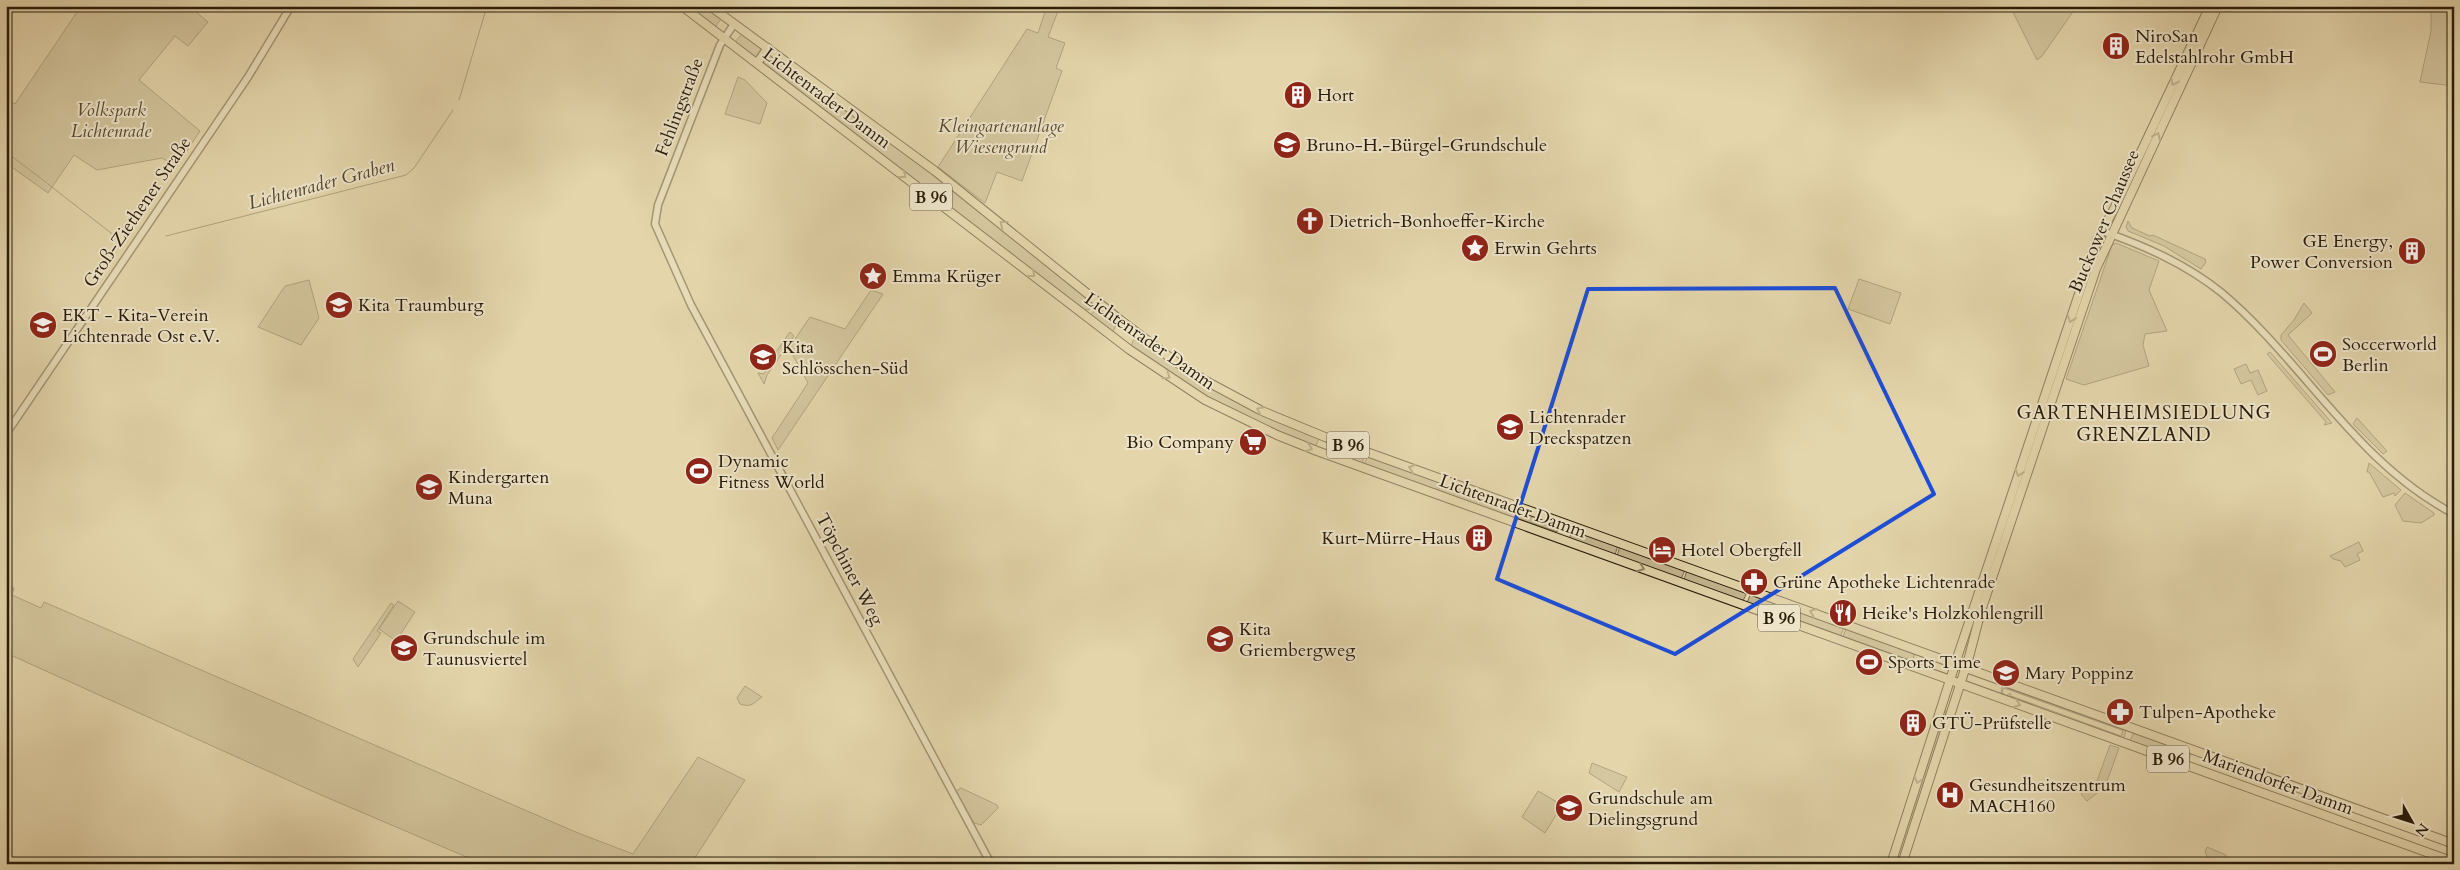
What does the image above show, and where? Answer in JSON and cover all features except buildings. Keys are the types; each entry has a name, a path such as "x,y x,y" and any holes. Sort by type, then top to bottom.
{"main road":[{"name":"Lichtenrader Damm","path":"682,6 1148,363 1198,396 1277,435 1950,679"},
{"name":"Lichtenrader Damm","path":"710,6 935,171 1098,302 1176,362 1206,382 1281,420 1965,668"},
{"name":"Buckower Chaussee","path":"1891,864 1955,664 2102,231 2210,6"},
{"name":"Buckower Chaussee","path":"1902,864 1965,668 1981,611 2096,269 2218,6"},
{"path":"757,63 768,48"},
{"path":"1087,316 1098,302"},
{"path":"1914,666 1920,651"},
{"name":"Mariendorfer Damm","path":"1965,668 2454,844"},
{"name":"Mariendorfer Damm","path":"1950,679 2454,862"},
{"path":"1996,696 2001,681"}],"street":[{"name":"Groß-Ziethener Straße","path":"6,434 252,71 291,6"},
{"name":"Fehlingstraße","path":"658,205 723,38 734,24"},
{"name":"Töpchiner Weg","path":"658,205 655,224 691,305 991,864"},
{"path":"2102,231 2164,256 2220,292 2264,334 2344,425 2383,464 2417,492 2454,514"}],"highlighted area":[{"path":"1835,288 1934,494 1675,654 1497,579 1588,289"}],"green space":[{"name":"Volkspark Lichtenrade","path":"81,6 189,6 208,22 188,46 175,36 139,80 200,131 176,167 162,158 97,170 74,155 48,193 6,163 6,108 11,101 15,104"},
{"path":"687,6 704,6 721,19 715,27"},
{"name":"Kleingartenanlage Wiesengrund","path":"1047,6 1060,6 1048,37 1065,43 1056,68 1062,71 1022,181 997,172 985,203 938,167 1027,29 1038,33"},
{"path":"2010,6 2077,6 2042,56 2037,60"},
{"path":"2431,6 2454,6 2454,86 2420,82 2431,31"},
{"path":"742,34 762,48 757,58 735,42"},
{"path":"768,53 936,176 1092,302 1089,310 1084,309 762,63 761,60"},
{"path":"738,77 745,80 767,103 760,124 725,114"},
{"path":"2128,221 2132,228 2150,236 2153,235 2205,259 2206,262 2201,269 2164,246 2128,231 2126,227"},
{"path":"2116,243 2159,261 2149,290 2167,331 2145,334 2143,345 2149,366 2084,385 2066,379 2112,245"},
{"path":"1859,279 1901,293 1890,324 1848,309"},
{"path":"309,280 319,318 301,345 258,327 285,286"},
{"path":"871,290 883,294 778,450 772,438 808,383 789,348 810,317 845,329"},
{"path":"2304,303 2312,313 2288,335 2335,392 2328,395 2281,340 2281,335 2294,320"},
{"path":"1097,307 1117,322 1113,332 1091,315"},
{"path":"790,332 794,336 767,375 764,384 758,373 764,374 771,359"},
{"path":"1135,336 1165,357 1319,438 1316,446 1281,434 1187,385 1131,346"},
{"path":"2270,352 2332,423 2324,425 2326,422 2267,354"},
{"path":"2246,364 2250,373 2258,370 2267,391 2258,395 2251,380 2241,384 2234,369"},
{"path":"2357,418 2387,451 2383,454 2353,424"},
{"path":"1332,442 1365,454 1362,464 1327,451"},
{"path":"1368,455 1440,481 1436,491 1364,465"},
{"path":"2369,463 2401,490 2395,496 2394,493 2383,497 2369,472 2367,472"},
{"path":"1442,482 1559,525 1557,532 1438,491"},
{"path":"2405,493 2434,513 2434,515 2421,523 2403,521 2395,505"},
{"path":"1573,529 1618,545 1615,555 1569,539"},
{"path":"2359,542 2363,551 2357,554 2360,560 2345,567 2341,561 2330,556"},
{"path":"1620,546 1685,570 1681,579 1617,556"},
{"path":"1687,570 1747,592 1743,601 1684,580"},
{"path":"6,585 14,588 12,595 41,608 44,602 578,833 633,854 698,757 745,780 691,864 483,864 321,795 6,653"},
{"path":"1751,593 1844,627 1840,637 1747,603"},
{"path":"398,601 415,612 396,641 379,629"},
{"path":"391,603 394,605 377,631 381,633 358,667 353,659"},
{"path":"1846,628 1915,653 1913,660 1900,658 1843,637"},
{"path":"745,686 762,697 750,705 740,704 737,698"},
{"path":"2002,686 2126,730 2124,738 2001,695","holes":["2004,688 2123,731 2121,736 2011,696 2010,693 2006,696 2002,692"]},
{"path":"1944,709 1946,710 1938,741 1898,864 1895,864"},
{"path":"2134,732 2191,752 2189,761 2130,741"},
{"path":"2110,745 2119,748 2105,787 2087,801 2081,794 2097,781"},
{"path":"1592,763 1627,777 1619,792 1589,773"},
{"path":"961,788 997,805 998,808 981,825 974,823 956,791"},
{"path":"1538,791 1562,805 1545,833 1522,817"},
{"path":"2207,847 2226,855 2229,862 2211,864 2205,852"}],"waterway":[{"name":"Lichtenrader Graben","path":"459,100 487,6"},
{"name":"Lichtenrader Graben","path":"166,236 406,175 414,168 453,110"},
{"name":"Lichtenrader Graben","path":"6,152 47,183"},
{"name":"Lichtenrader Graben","path":"48,184 120,240"}],"place":[{"name":"NiroSan Edelstahlrohr GmbH","path":"2116,46"},
{"name":"Hort","path":"1298,95"},
{"name":"Bruno-H.-Bürgel-Grundschule","path":"1287,145"},
{"name":"Dietrich-Bonhoeffer-Kirche","path":"1310,221"},
{"name":"Erwin Gehrts","path":"1475,248"},
{"name":"GE Energy, Power Conversion","path":"2412,251"},
{"name":"Emma Krüger","path":"873,276"},
{"name":"Kita Traumburg","path":"339,305"},
{"name":"EKT - Kita-Verein Lichtenrade Ost e.V.","path":"43,325"},
{"name":"Soccerworld Berlin","path":"2323,354"},
{"name":"Kita Schlösschen-Süd","path":"763,357"},
{"name":"Lichtenrader Dreckspatzen","path":"1510,427"},
{"name":"Bio Company","path":"1253,442"},
{"name":"Dynamic Fitness World","path":"699,471"},
{"name":"Kindergarten Muna","path":"429,487"},
{"name":"Kurt-Mürre-Haus","path":"1479,538"},
{"name":"Hotel Obergfell","path":"1662,550"},
{"name":"Grüne Apotheke Lichtenrade","path":"1754,582"},
{"name":"Heike's Holzkohlengrill","path":"1843,613"},
{"name":"Kita Griembergweg","path":"1220,639"},
{"name":"Grundschule im Taunusviertel","path":"404,648"},
{"name":"Sports Time","path":"1869,662"},
{"name":"Mary Poppinz","path":"2006,673"},
{"name":"Tulpen-Apotheke","path":"2120,712"},
{"name":"GTÜ-Prüfstelle","path":"1913,723"},
{"name":"Gesundheitszentrum MACH160","path":"1950,795"},
{"name":"Grundschule am Dielingsgrund","path":"1569,808"}],"district":[{"name":"GARTENHEIMSIEDLUNG GRENZLAND","path":"2144,423"}]}
